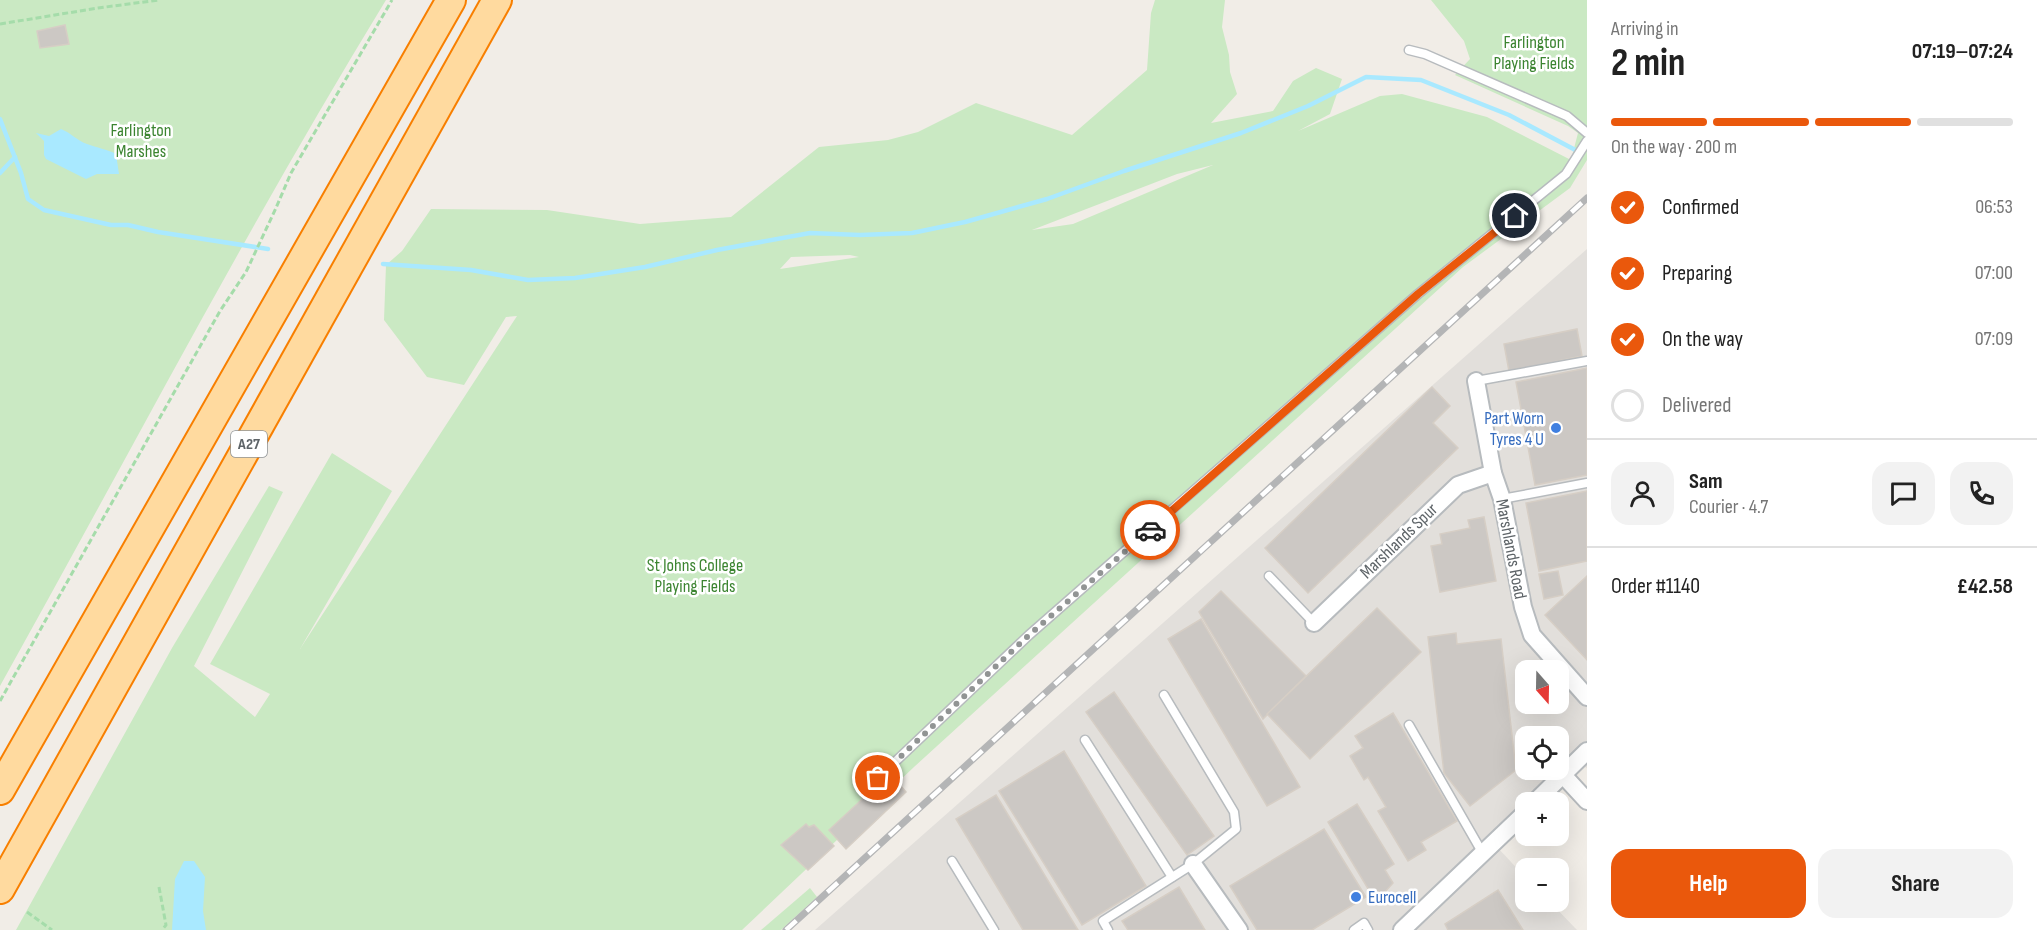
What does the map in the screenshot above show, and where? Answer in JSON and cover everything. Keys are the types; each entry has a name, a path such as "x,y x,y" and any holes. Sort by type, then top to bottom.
{"highway":[{"name":"A27","path":"0,790 451,0"},
{"name":"A27","path":"0,889 497,0"}],"street":[{"name":"Marshlands Road","path":"1476,381 1522,607 1532,635 1586,694"},
{"name":"Marshlands Spur","path":"1314,623 1458,485 1493,473"},
{"path":"1569,769 1587,751"},
{"path":"1545,792 1558,780"},
{"path":"1568,780 1587,801"},
{"path":"1402,930 1515,822"},
{"path":"1193,864 1239,930"}],"lane":[{"path":"1408,50 1425,54 1567,116 1587,133"},
{"path":"878,778 1029,635 1418,294 1566,174 1585,145"},
{"path":"1476,381 1587,361"},
{"path":"1502,500 1587,483"},
{"path":"1269,576 1314,623"},
{"path":"1108,930 1103,921 1193,864 1236,829 1234,812 1164,695"},
{"path":"1409,725 1482,852"},
{"path":"1085,740 1172,877"},
{"path":"952,861 994,930"},
{"path":"1354,930 1364,923 1368,930"}],"path":[{"path":"0,24 87,9 159,0"},
{"path":"0,700 220,311 246,272 291,173 392,0"},
{"path":"159,886 166,925 162,930"},
{"path":"27,912 52,930"}],"shaded area":[{"path":"1587,249 1587,768 1585,767 1557,792 1515,792 1515,832 1498,848 1515,866 1515,912 1560,912 1577,930 815,930"}],"green space":[{"name":"Farlington Marshes","path":"0,0 386,0 237,255 0,686"},
{"name":"St Johns College Playing Fields","path":"1155,0 1225,0 1222,27 1229,55 1230,72 1237,94 1211,123 1273,111 1293,81 1316,68 1342,79 1330,114 1298,131 1380,96 1402,94 1487,117 1571,160 1578,133 1568,126 1455,75 1470,59 1464,41 1431,0 1587,0 1587,160 1570,188 1463,267 914,767 742,930 16,930 172,648 269,486 283,492 194,666 255,717 270,694 210,664 332,453 392,491 300,649 517,316 506,317 464,385 427,377 384,320 386,265 402,251 431,209 547,210 640,224 731,217 819,147 888,140 918,132 976,103 1072,135 1147,70 1151,13","holes":["1213,165 1073,224 1032,230 1177,174","850,255 859,257 780,269 791,257"]},
{"path":"810,888 817,897 781,930 761,930"}],"water":[{"path":"61,129 84,143 116,154 119,174 97,174 86,179 46,159 44,141 36,133 49,136"},
{"path":"184,861 194,861 205,877 203,911 206,930 172,930 175,879"}],"building":[{"path":"65,25 69,44 40,48 37,31"},
{"path":"1577,329 1582,356 1509,371 1504,344"},
{"name":"Part Worn Tyres 4 U","path":"1587,368 1587,475 1535,485 1516,382"},
{"path":"1432,387 1450,406 1433,423 1458,448 1308,593 1265,548"},
{"path":"1587,491 1587,561 1539,571 1526,503"},
{"path":"1484,517 1496,581 1440,592 1431,546 1442,544 1440,534 1470,528 1468,520"},
{"path":"1558,571 1563,595 1544,599 1539,574"},
{"path":"1587,576 1587,660 1545,615"},
{"path":"1221,591 1306,676 1263,719 1199,612"},
{"path":"1377,608 1421,652 1310,759 1267,714"},
{"path":"1201,619 1300,787 1267,806 1168,639"},
{"path":"1456,633 1457,644 1501,639 1515,771 1470,806 1444,773 1428,637"},
{"path":"1114,692 1214,836 1187,855 1086,712"},
{"path":"1393,713 1457,821 1421,842 1426,850 1408,861 1378,811 1386,807 1368,777 1364,780 1350,756 1363,748 1355,736"},
{"path":"1064,751 1146,886 1082,925 999,791"},
{"path":"899,784 906,792 846,849 829,830 871,791 878,799"},
{"path":"996,795 1078,930 1023,930 956,819"},
{"path":"1357,804 1394,864 1385,870 1393,883 1376,902 1328,822"},
{"path":"806,824 809,827 814,825 834,846 808,870 781,845"},
{"path":"1324,829 1366,897 1312,930 1257,930 1230,886"},
{"path":"1179,887 1205,930 1128,930 1122,921"},
{"path":"1498,890 1523,930 1448,930 1445,924"}],"waterway":[{"path":"383,264 471,270 528,280 575,278 645,267 717,250 810,233 860,235 912,233 965,222 1047,199 1241,133 1308,106 1366,77 1421,80 1509,115 1581,153"},
{"path":"0,119 21,173 28,199 44,210 111,225 128,225 158,232 268,249"},
{"path":"0,173 15,157"}],"railway":[{"path":"786,930 1587,198"}],"way so far":[{"path":"878,778 1029,635 1150,530"}],"place":[{"name":"Part Worn Tyres 4 U","path":"1556,428"},
{"name":"Eurocell","path":"1356,897"}],"route":[{"path":"1150,530 1418,294 1515,216"}],"park label":[{"name":"Farlington Playing Fields","path":"1534,52"}]}
